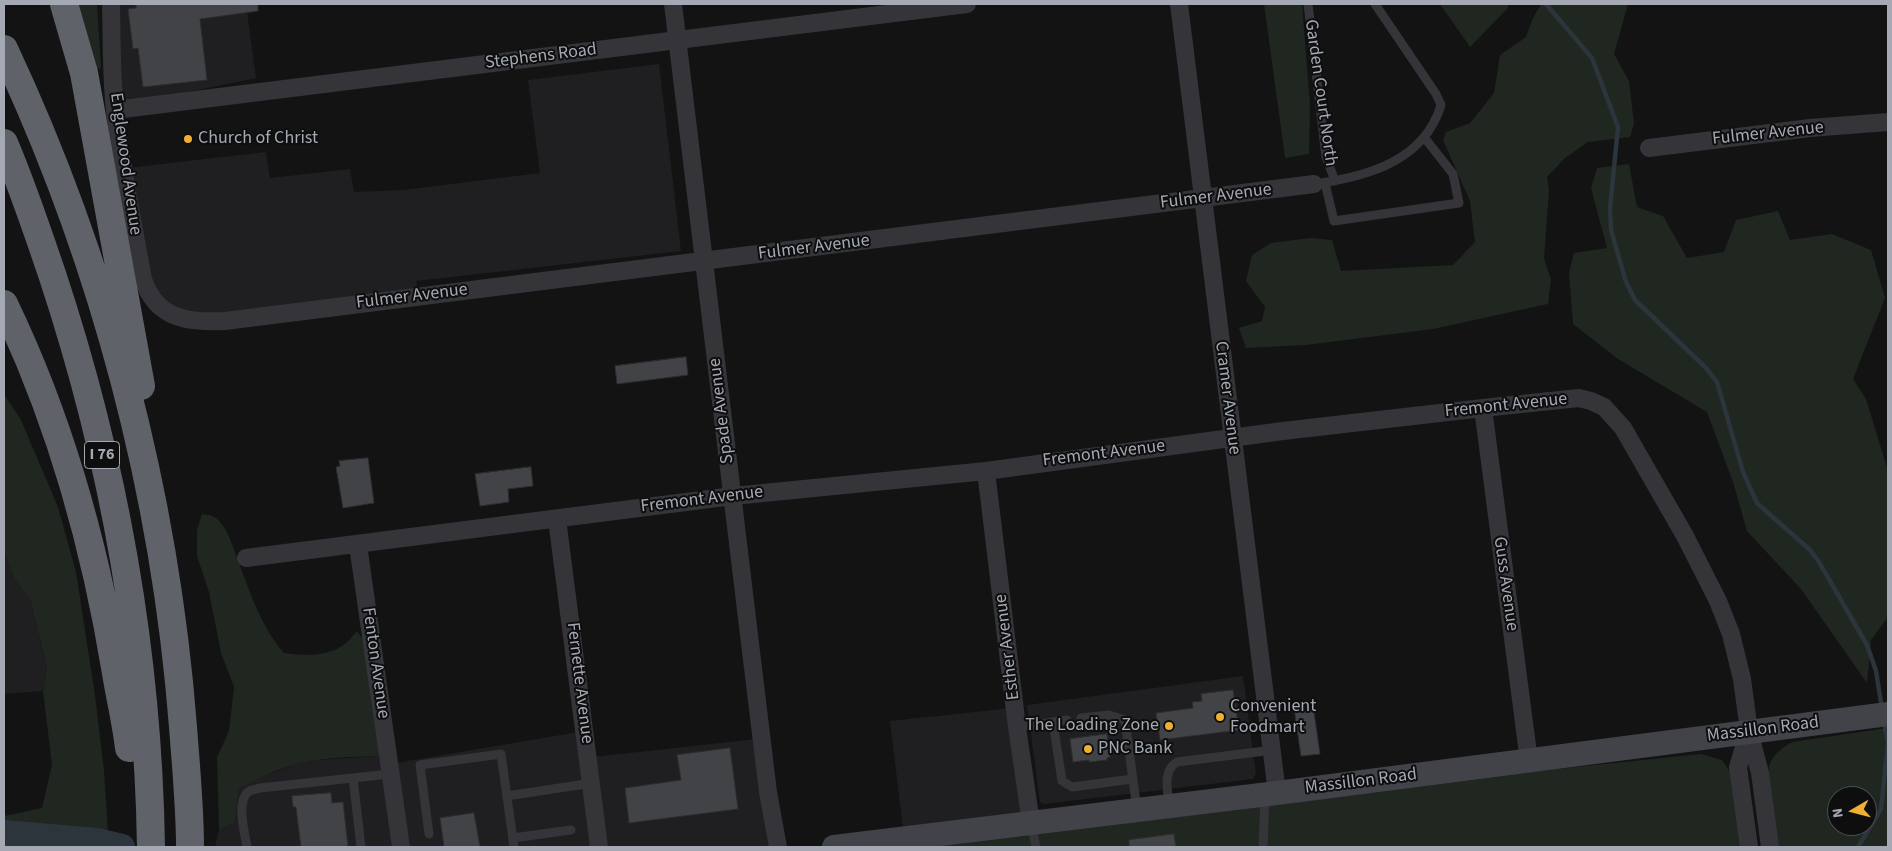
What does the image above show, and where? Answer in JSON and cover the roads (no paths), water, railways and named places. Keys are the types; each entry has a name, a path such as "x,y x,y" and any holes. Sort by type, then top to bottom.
{"highway":[{"path":"64,4 84,73 132,330 146,432 147,480"},
{"name":"I 76","path":"4,49 40,130 95,280 118,357 147,480 160,544 173,625 187,777 190,847"},
{"name":"I 76","path":"4,143 37,229 64,309 79,360 107,476 130,603 140,676 141,781 151,847"},
{"path":"4,304 45,398 78,498 109,630 127,729 141,781 144,847"}],"street":[{"name":"Englewood Avenue","path":"112,4 115,110 123,171 143,279 146,290 153,300 170,314"},
{"name":"Spade Avenue","path":"673,4 768,792 778,847"},
{"name":"Stephens Road","path":"115,110 967,4"},
{"name":"Cramer Avenue","path":"1179,4 1232,439 1273,750 1271,794"},
{"name":"Fulmer Avenue","path":"1649,148 1810,128 1888,122"},
{"name":"Fulmer Avenue","path":"170,314 189,321 225,321 1319,183"},
{"name":"Fremont Avenue","path":"246,558 733,496 986,471 1116,452 1579,398 1604,408 1623,428 1685,536 1718,601 1737,656 1742,679 1749,731 1760,772 1770,847"},
{"name":"Guss Avenue","path":"1483,408 1529,760"},
{"name":"Esther Avenue","path":"986,471 1017,727 1031,823"},
{"name":"Fernette Avenue","path":"557,519 599,847"},
{"name":"Fenton Avenue","path":"358,545 401,847"},
{"name":"Massillon Road","path":"834,847 1271,794 1888,714"},
{"path":"1749,731 1738,767 1749,847"}],"lane":[{"name":"Garden Court North","path":"1308,4 1326,158 1335,181"},
{"name":"Fulmer Avenue","path":"1319,183 1375,171 1409,151 1424,137 1437,117 1441,105 1436,94 1375,4"},
{"path":"1319,183 1334,221 1460,204 1453,174 1424,137"},
{"path":"1081,718 1109,715 1125,720 1137,810"},
{"path":"1017,727 1067,720"},
{"path":"1053,722 1062,781 1072,787 1133,779"},
{"path":"1169,806 1167,774 1171,766 1177,762 1273,750"},
{"path":"429,834 420,765 501,754 514,842 571,830"},
{"path":"247,847 241,810 243,799 248,792 260,788 353,778 391,777"},
{"path":"353,778 361,847"},
{"path":"507,796 592,783"},
{"path":"1263,847 1271,794"},
{"path":"1031,823 1036,847"}],"waterway":[{"path":"1546,4 1592,58 1618,127 1610,208 1611,230 1626,282 1635,300 1705,367 1717,382 1743,472 1757,503 1810,550 1819,562 1867,645 1876,671 1882,709"},
{"path":"1858,847 1881,809 1888,744 1884,721"},
{"path":"4,833 97,841 122,847"}],"place":[{"name":"Church of Christ","path":"188,139"},
{"name":"Convenient Foodmart","path":"1220,717"},
{"name":"The Loading Zone","path":"1169,726"},
{"name":"PNC Bank","path":"1088,749"}]}
